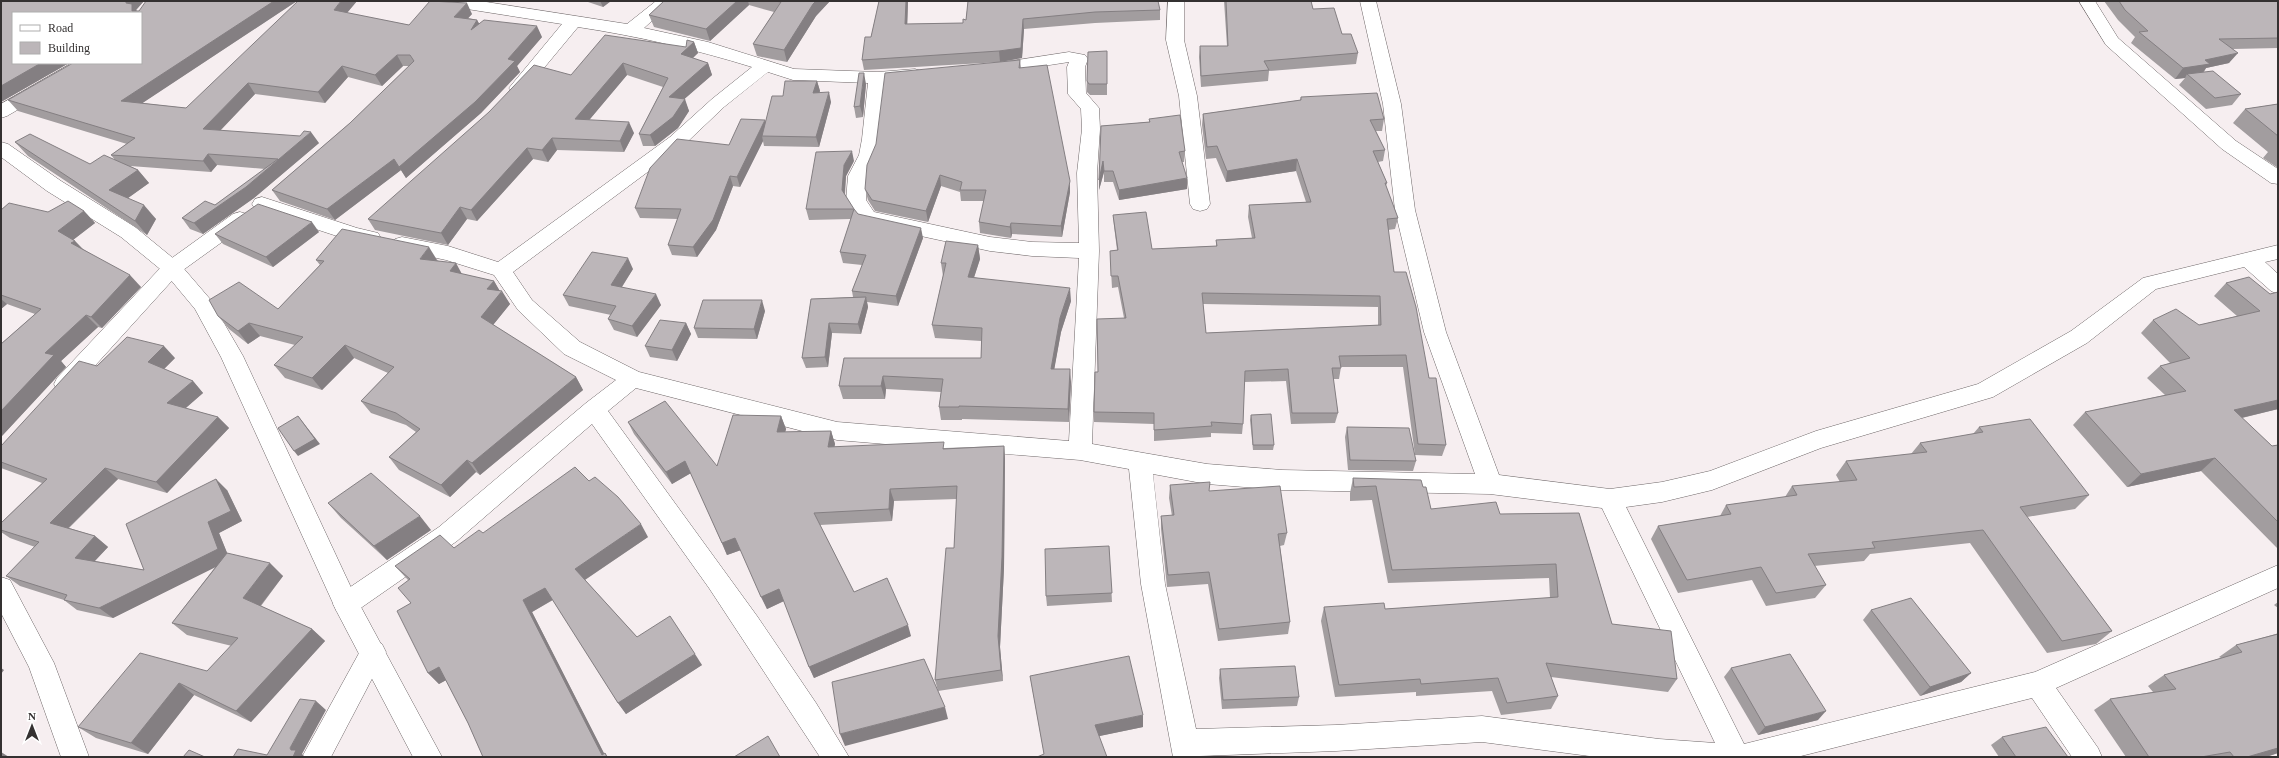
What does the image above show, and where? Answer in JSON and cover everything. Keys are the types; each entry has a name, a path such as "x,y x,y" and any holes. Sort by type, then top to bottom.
{"street":[{"path":"448,1 497,5 574,21 631,30 702,46 793,74 831,77 878,78 932,73"},
{"path":"631,30 666,1"},
{"path":"1176,1 1175,40 1188,96 1200,204"},
{"path":"1368,1 1392,104 1405,210 1435,332 1490,484"},
{"path":"2087,1 2112,41 2228,145 2278,178"},
{"path":"504,102 526,80 574,21"},
{"path":"972,70 1000,68 1069,57 1079,59 1076,67 1077,94 1090,108 1091,129 1087,173 1089,251 1080,451"},
{"path":"1,112 83,64"},
{"path":"501,270 677,141 718,103 764,66"},
{"path":"878,78 871,139 868,155 858,176 856,201 868,218 946,233 990,244 1032,249 1089,251"},
{"path":"1,148 54,186 128,232 172,268 204,304 232,356 346,604 428,757"},
{"path":"49,402 172,268 262,204 279,189"},
{"path":"262,204 355,235 448,253 501,270 525,305 572,348 633,379 836,431 1080,451 1207,474 1282,480 1490,484 1610,499 1662,492 1712,480 1816,440 1985,391 2079,337 2150,283 2278,252"},
{"path":"355,235 372,220"},
{"path":"2248,259 2278,286"},
{"path":"346,604 448,534 594,409 633,379"},
{"path":"594,409 673,515 800,701 835,757"},
{"path":"1140,462 1153,584 1186,750 1336,738 1482,729 1659,752 1719,757"},
{"path":"1610,499 1736,757"},
{"path":"1744,757 2038,684 2278,576"},
{"path":"1,588 41,663 75,757"},
{"path":"316,757 373,652"},
{"path":"2038,684 2088,757"}],"building":[{"path":"1,1 126,1 126,3 132,4 132,11 139,11 146,1 274,1 121,101 186,108 298,1 341,1 334,10 409,25 430,1 467,3 454,17 477,20 471,30 484,20 537,26 508,59 515,61 475,102 399,167 394,159 327,209 272,190 350,123 414,61 410,55 397,55 375,75 342,66 318,92 248,83 203,129 300,136 304,131 311,132 246,187 194,223 182,218 205,201 215,205 278,159 208,154 203,161 111,155 135,138 8,100 71,64 142,64 142,12 12,12 12,64 39,64 1,86"},
{"path":"664,1 737,1 706,29 649,15"},
{"path":"775,1 816,1 784,50 753,44 781,2"},
{"path":"879,1 906,1 905,24 963,23 963,19 966,20 968,1 1158,1 1160,10 1095,12 1023,19 1021,48 999,51 862,60 865,37 871,37"},
{"path":"1226,1 1311,1 1313,9 1334,8 1342,34 1351,34 1358,53 1264,61 1269,70 1201,76 1200,46 1228,46"},
{"path":"2119,1 2278,1 2278,38 2219,39 2238,53 2205,60 2210,64 2183,68 2139,32 2148,31 2125,10"},
{"path":"605,35 686,47 687,40 694,42 681,54 708,63 669,97 685,99 673,117 650,135 639,134 668,78 623,63 575,119 629,122 620,141 552,138 542,150 527,148 471,210 460,207 441,233 368,219 489,112 534,65 571,75"},
{"path":"1107,51 1107,84 1089,84 1087,81 1088,52"},
{"path":"1020,60 1019,68 1047,65 1070,181 1061,226 1011,223 1010,227 979,222 986,190 960,190 962,182 940,175 926,211 872,200 865,189 867,165 876,144 885,73"},
{"path":"2213,71 2241,94 2215,98 2187,74"},
{"path":"859,73 864,73 860,106 854,107"},
{"path":"785,81 817,81 813,93 829,92 816,137 762,136 772,96 783,96"},
{"path":"1377,93 1384,119 1370,120 1385,150 1373,151 1387,183 1385,183 1398,218 1387,219 1394,272 1406,272 1416,307 1429,378 1436,378 1446,445 1418,444 1406,355 1339,356 1341,368 1332,368 1338,413 1292,413 1288,369 1245,371 1243,424 1211,422 1212,426 1154,430 1154,413 1094,412 1095,372 1098,372 1097,319 1126,318 1118,276 1111,276 1110,251 1118,250 1113,215 1146,212 1152,249 1217,246 1216,240 1255,238 1249,205 1311,202 1297,159 1227,171 1217,146 1207,147 1203,114 1301,100 1301,97","holes":["1202,293 1380,296 1381,325 1206,333"]},
{"path":"2278,104 2278,136 2245,109"},
{"path":"1180,115 1185,151 1179,152 1187,178 1119,190 1113,171 1104,171 1103,161 1099,180 1101,126 1150,122 1149,119"},
{"path":"741,119 765,120 737,177 730,176 713,220 693,247 668,245 681,209 635,208 650,168 677,139 729,145"},
{"path":"30,134 90,164 104,155 138,170 109,190 144,205 135,221 15,142"},
{"path":"852,151 844,165 842,190 854,209 806,209 816,152"},
{"path":"68,201 84,211 58,231 75,241 71,243 130,275 91,317 86,315 45,353 54,355 1,411 1,344 41,309 1,295 1,210 9,203 48,212"},
{"path":"258,204 312,222 266,257 215,234"},
{"path":"854,209 858,214 921,228 896,296 852,291 866,255 840,252"},
{"path":"342,229 429,247 420,259 456,263 450,271 494,281 487,289 502,291 481,317 576,377 472,463 467,460 441,485 389,457 420,429 396,413 361,401 394,367 345,345 312,378 274,365 303,337 249,323 238,331 218,316 209,300 239,282 278,309 324,261 316,260"},
{"path":"946,241 978,245 968,277 1070,288 1060,318 1051,369 1070,369 1068,409 959,406 939,407 943,379 883,376 881,386 839,386 844,358 981,358 982,328 932,325 946,263 941,263"},
{"path":"592,252 628,258 611,285 656,294 632,326 608,319 616,306 563,295"},
{"path":"2249,277 2270,294 2278,292 2278,400 2234,410 2272,446 2278,445 2278,522 2215,458 2141,474 2085,412 2186,391 2160,366 2190,358 2153,320 2176,309 2199,325 2260,311 2226,283"},
{"path":"866,297 858,324 829,323 825,357 802,358 811,299"},
{"path":"703,300 762,300 754,329 694,328"},
{"path":"660,320 686,323 672,350 645,346"},
{"path":"127,337 164,346 148,362 193,381 167,403 218,417 156,482 105,468 50,523 95,536 75,558 144,570 126,524 216,479 231,511 208,522 218,549 99,608 64,600 67,595 6,576 39,542 1,530 1,523 47,479 1,462 1,446 79,361 97,366"},
{"path":"665,401 717,466 733,415 781,416 777,432 831,431 828,447 944,442 943,449 1004,446 1002,557 998,636 1001,670 935,680 946,548 954,548 957,486 890,489 889,509 814,513 854,592 887,578 908,625 809,667 779,589 761,597 735,538 722,543 685,461 666,472 628,422"},
{"path":"1271,414 1274,445 1253,445 1251,415"},
{"path":"298,416 315,439 294,451 278,428"},
{"path":"2030,419 2089,495 2020,507 2112,631 2062,641 1983,530 1872,542 1875,548 1808,554 1826,585 1776,593 1761,567 1687,580 1658,526 1731,514 1726,505 1797,495 1792,486 1857,480 1846,461 1927,452 1920,443 1983,432 1979,427"},
{"path":"1347,427 1409,428 1416,461 1350,460"},
{"path":"575,467 589,481 595,477 618,497 641,524 575,569 637,637 670,616 695,654 618,703 545,588 523,600 602,755 605,753 607,757 483,757 468,723 439,667 428,673 397,611 411,603 398,588 410,579 395,566 440,535 454,548 479,530 483,533"},
{"path":"371,473 420,516 374,546 328,503"},
{"path":"1353,478 1421,480 1423,487 1426,487 1431,509 1496,502 1500,514 1579,513 1612,624 1671,631 1677,679 1546,663 1558,696 1507,703 1498,678 1421,684 1420,679 1339,685 1324,607 1384,603 1385,609 1558,597 1556,564 1392,570 1376,486 1354,487"},
{"path":"1210,482 1209,491 1280,486 1287,533 1278,534 1290,622 1219,629 1209,572 1168,575 1161,516 1174,515 1170,485"},
{"path":"1109,546 1112,593 1046,596 1045,549"},
{"path":"227,553 270,563 243,598 312,629 236,711 179,683 131,743 78,727 140,653 207,671 238,638 172,623"},
{"path":"1911,598 1971,673 1930,687 1871,610"},
{"path":"2278,634 2278,748 2247,757 2234,757 2230,752 2201,757 2149,757 2110,699 2176,689 2164,675 2242,652 2236,645"},
{"path":"1790,654 1826,711 1765,727 1731,668"},
{"path":"1129,656 1143,715 1095,725 1107,757 1037,757 1044,754 1030,676"},
{"path":"924,659 945,707 840,734 832,682"},
{"path":"1295,666 1299,697 1223,700 1220,669"},
{"path":"300,699 316,701 290,748 291,750 296,750 293,757 233,757 238,749 267,755"},
{"path":"2046,727 2068,757 2016,757 2002,737"},
{"path":"768,736 780,757 734,757"},
{"path":"189,750 205,757 183,757"}]}
